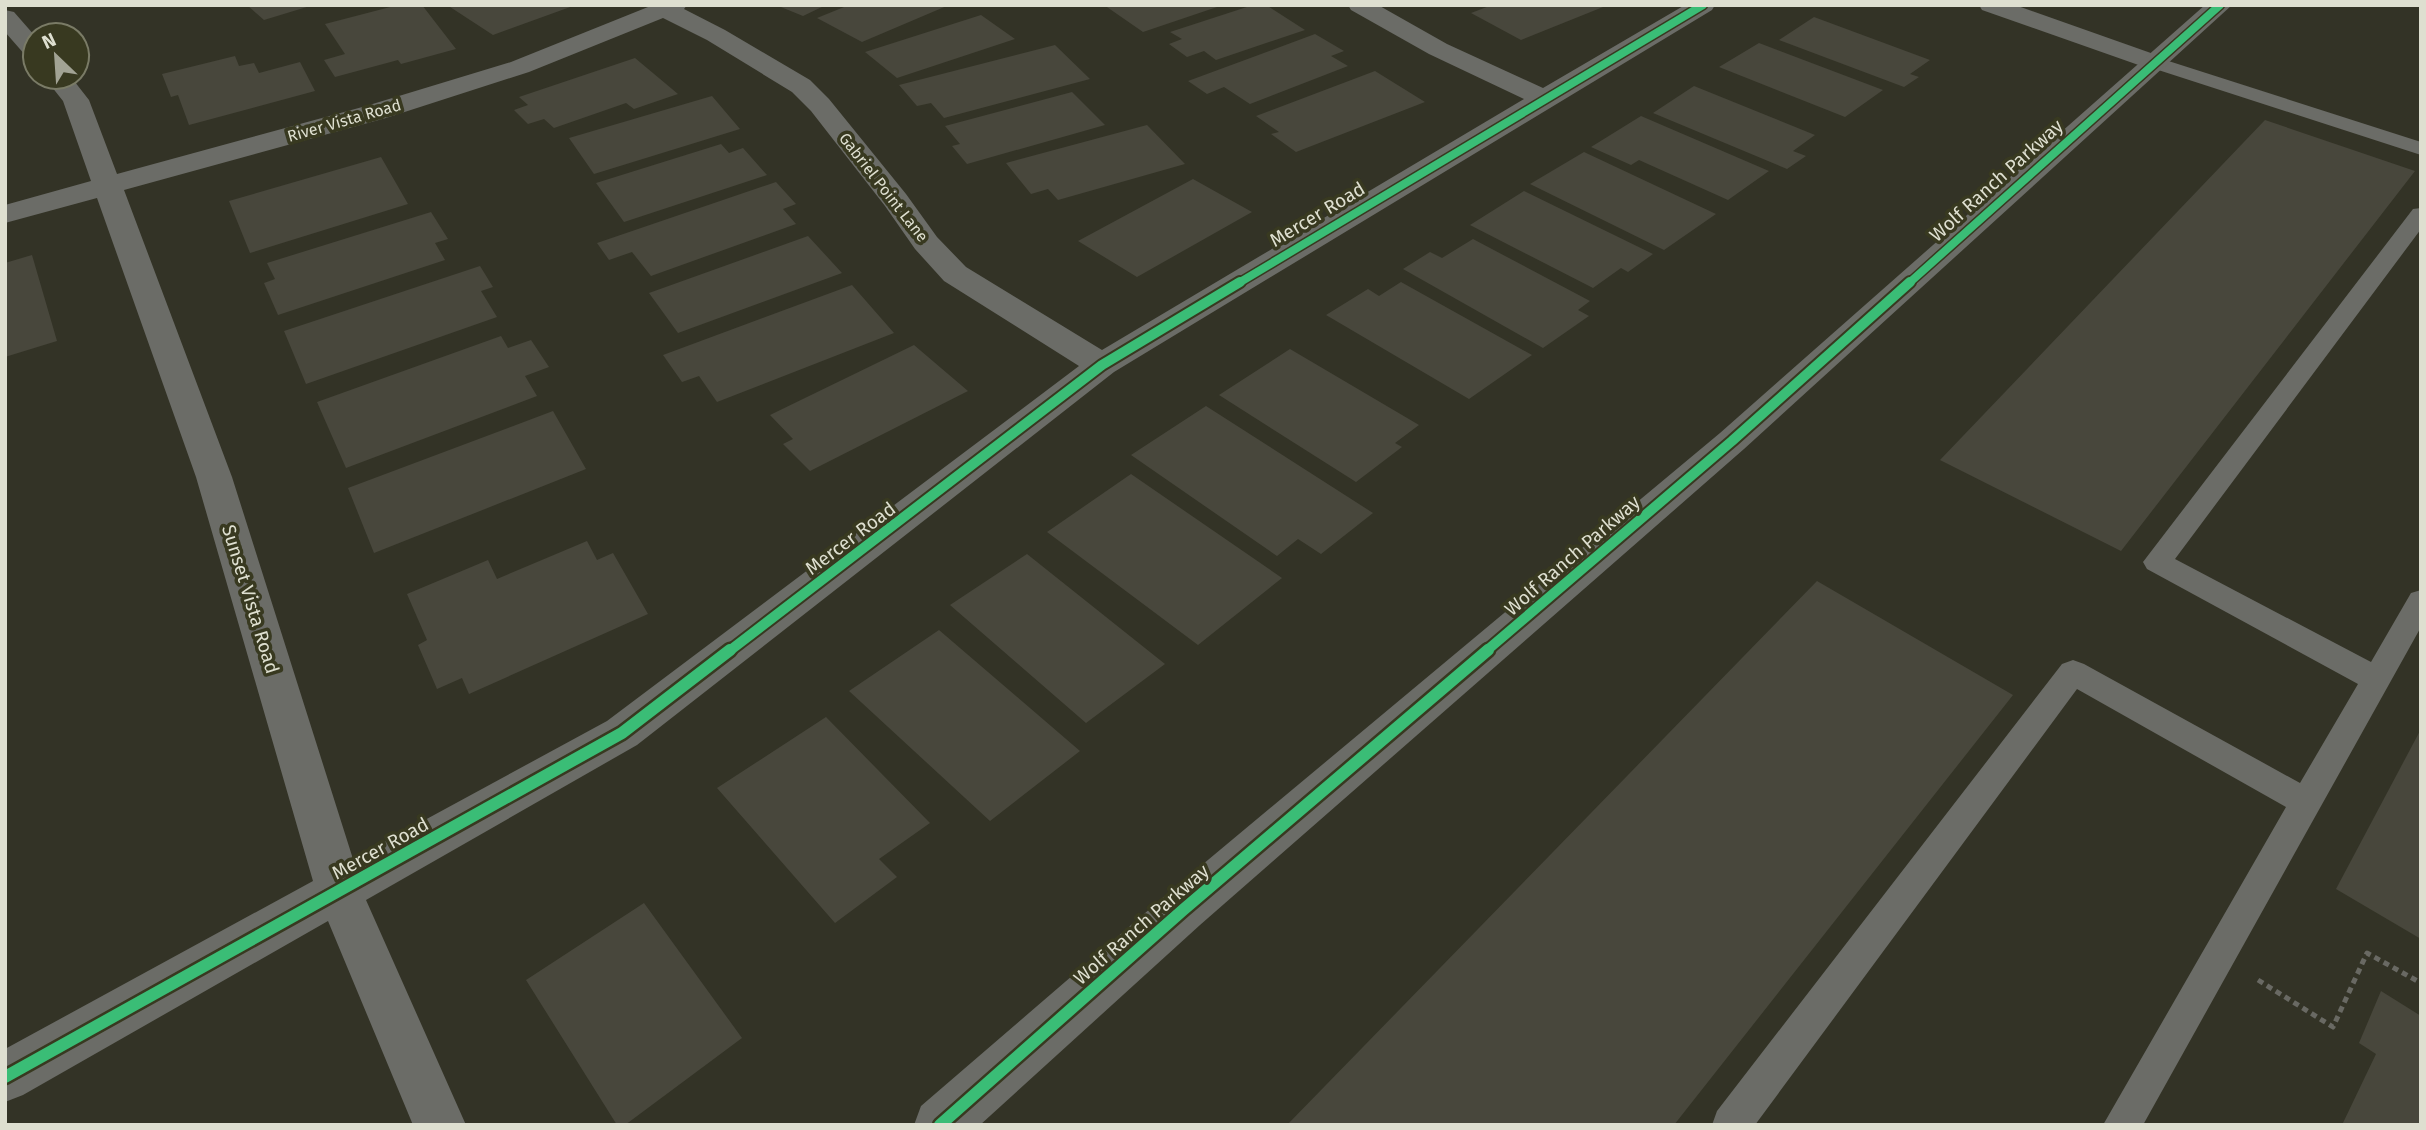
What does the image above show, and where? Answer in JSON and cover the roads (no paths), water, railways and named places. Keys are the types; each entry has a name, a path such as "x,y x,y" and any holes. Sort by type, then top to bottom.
{"street":[{"path":"1360,5 1438,48 1544,98"},
{"name":"Mercer Road","path":"5,1077 622,733 1102,365 1703,5"},
{"path":"1991,5 2156,63"},
{"name":"Wolf Ranch Parkway","path":"940,1125 1194,901 1732,441 2220,5"},
{"name":"River Vista Road","path":"5,214 376,112 520,67 671,8"},
{"name":"Gabriel Point Lane","path":"671,8 801,86 887,190 926,243 956,274 1102,365"},
{"path":"5,18 21,36"},
{"name":"Sunset Vista Road","path":"69,91 76,100 214,477 339,891 440,1125"}],"lane":[{"path":"2156,63 2421,149"},
{"path":"2376,679 2157,562 2421,214"},
{"path":"2122,1125 2421,601"},
{"path":"1731,1125 2073,672 2305,802"}]}
